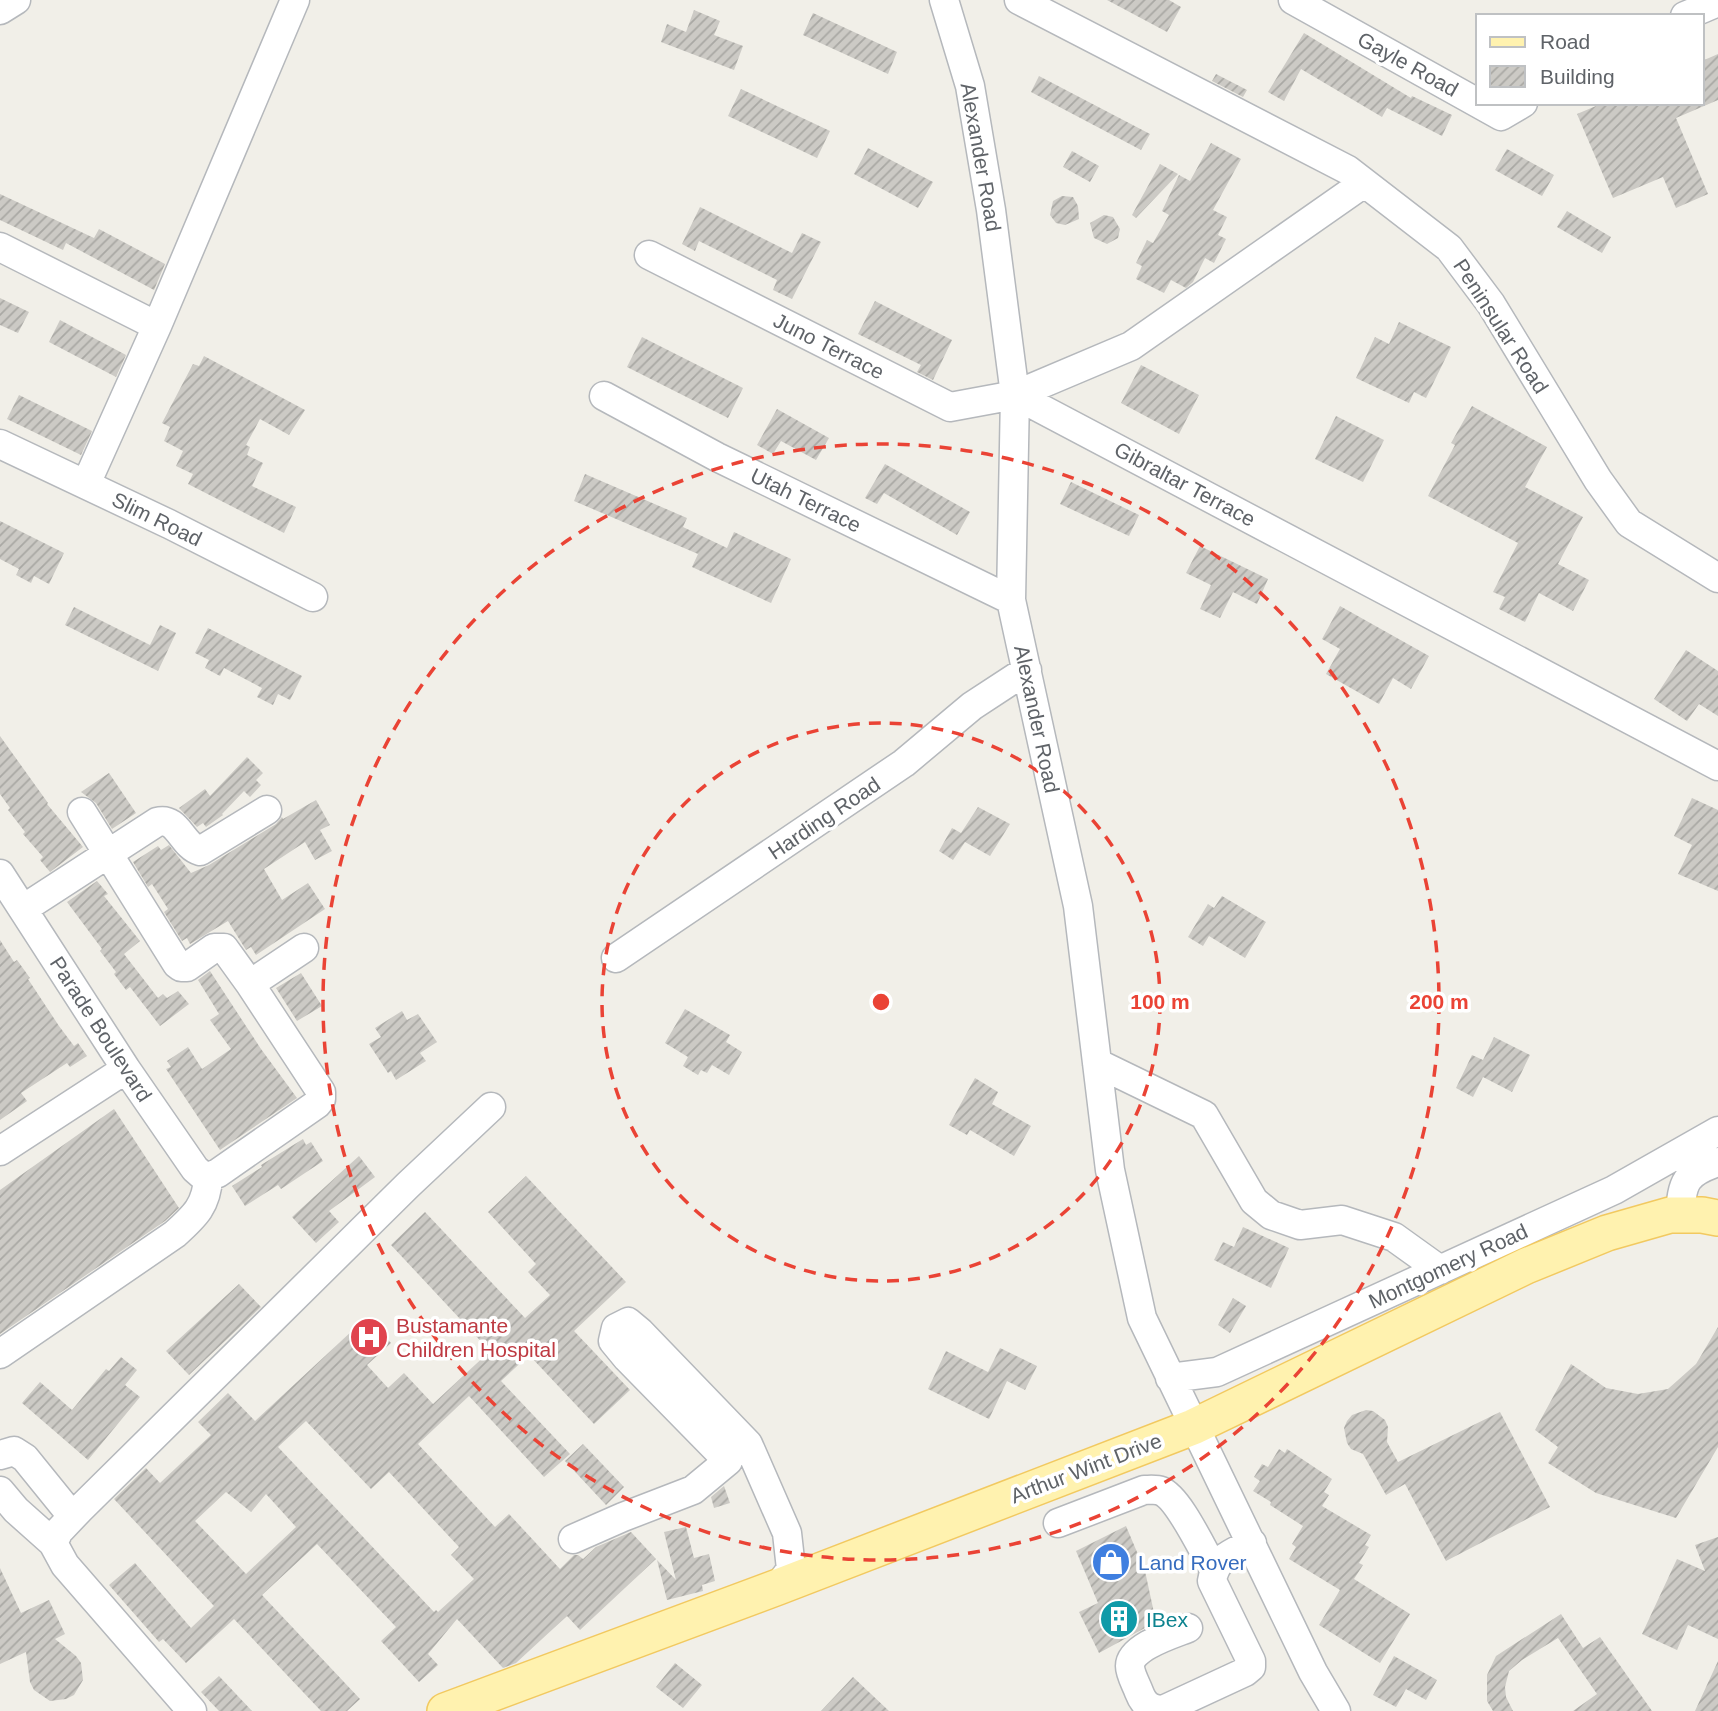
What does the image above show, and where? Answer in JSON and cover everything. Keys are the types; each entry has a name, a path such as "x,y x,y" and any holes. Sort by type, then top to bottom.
{"main road":[{"name":"Arthur Wint Drive","path":"445,1711 778,1587 1193,1427 1526,1266 1607,1233 1670,1215 1718,1218"}],"street":[{"path":"0,10 16,0"},
{"path":"86,484 157,326 295,0"},
{"name":"Alexander Road","path":"944,0 970,86 991,210 1015,395 1011,600 1078,906 1110,1170 1142,1318 1313,1672 1336,1711"},
{"name":"Peninsular Road","path":"1019,0 1348,170 1449,248 1491,304 1598,480 1629,523 1718,578"},
{"name":"Gayle Road","path":"1293,0 1476,102"},
{"path":"1690,14 1718,2"},
{"name":"Gayle Road","path":"1481,105 1501,116 1520,105"},
{"path":"1015,395 1130,346 1364,183"},
{"path":"0,247 157,326"},
{"name":"Juno Terrace","path":"649,255 950,407 1015,395"},
{"name":"Gibraltar Terrace","path":"1015,395 1718,766"},
{"name":"Utah Terrace","path":"604,396 717,457 1011,600"},
{"name":"Slim Road","path":"0,444 313,597"},
{"name":"Harding Road","path":"616,958 904,763 972,706 1027,670"},
{"path":"23,909 158,822 165,820 172,824 193,849 203,850 267,810"},
{"path":"0,1354 174,1234 195,1215 207,1194 208,1177 218,1173 317,1104 321,1095 320,1088 227,951 221,947 214,948 187,967 178,965 82,812"},
{"name":"Parade Boulevard","path":"0,874 125,1069 195,1169 208,1177"},
{"path":"250,984 304,948"},
{"path":"1097,1063 1204,1115 1254,1201 1271,1215 1300,1225 1342,1220 1394,1237 1440,1270"},
{"path":"0,1152 125,1069"},
{"path":"53,1543 72,1516 408,1185 491,1107"},
{"name":"Montgomery Road","path":"1170,1378 1217,1372 1614,1190 1718,1130"},
{"path":"1680,1215 1681,1190 1687,1179 1699,1168 1718,1162"},
{"path":"738,1453 626,1358 613,1341 616,1328 628,1322 640,1332 738,1453 786,1533 791,1569 778,1587"},
{"path":"0,1455 14,1451 25,1458 72,1516"},
{"path":"573,1539 693,1490 738,1453"},
{"path":"1045,1484 1061,1529 1144,1490 1160,1490 1170,1497 1177,1507 1214,1569"},
{"path":"0,1491 16,1510 53,1543 65,1565 192,1711"},
{"path":"1188,1628 1139,1649 1131,1658 1129,1667 1144,1703 1154,1709 1163,1710 1251,1667 1251,1661 1212,1581 1214,1569 1222,1559 1252,1543"}],"building":[{"path":"1107,0 1169,0 1181,7 1167,32"},
{"path":"694,10 720,21 714,35 743,46 734,70 661,42 667,24 686,32"},
{"path":"813,13 897,52 888,74 803,35"},
{"path":"1304,33 1411,98 1412,96 1452,115 1442,136 1387,108 1382,117 1301,69 1284,101 1268,92"},
{"path":"1718,54 1718,100 1676,118 1708,194 1676,208 1663,177 1613,198 1577,114 1598,105 1704,105 1704,60"},
{"path":"1216,74 1247,90 1243,97 1212,81"},
{"path":"1039,76 1150,134 1141,150 1031,92"},
{"path":"741,89 830,131 817,158 728,116"},
{"path":"1211,143 1241,159 1213,210 1227,217 1218,235 1226,239 1214,263 1205,258 1193,282 1186,288 1171,280 1164,293 1136,279 1142,266 1136,263 1147,240 1153,243 1169,215 1162,211 1179,175 1190,181"},
{"path":"868,148 933,182 918,208 854,174"},
{"path":"1507,149 1554,175 1542,196 1495,170"},
{"path":"1072,151 1099,166 1090,182 1063,167"},
{"path":"1160,164 1178,174 1136,218 1132,215"},
{"path":"0,194 94,238 99,229 165,264 154,290 66,243 63,250 0,220"},
{"path":"1062,196 1073,197 1078,206 1079,219 1065,225 1056,223 1050,215 1053,201"},
{"path":"700,207 792,253 802,233 821,242 792,299 773,290 777,280 699,241 695,251 682,244"},
{"path":"1567,211 1611,237 1602,253 1557,227"},
{"path":"1104,215 1113,217 1120,229 1118,238 1107,244 1094,238 1090,223"},
{"path":"0,298 29,312 18,333 0,325"},
{"path":"875,301 952,340 933,380 917,372 921,365 858,334"},
{"path":"60,320 126,355 116,377 49,342"},
{"path":"1399,322 1451,347 1426,398 1414,392 1409,403 1356,378 1375,337 1389,344"},
{"path":"642,337 743,388 728,418 627,367"},
{"path":"204,356 305,410 289,435 260,419 246,445 250,447 247,455 263,463 252,486 296,507 284,533 188,484 193,474 176,466 183,451 164,441 170,427 162,423 193,364 199,366"},
{"path":"1141,365 1199,395 1179,434 1121,403"},
{"path":"19,395 92,431 81,455 7,419"},
{"path":"1472,406 1547,447 1525,487 1583,517 1558,564 1589,580 1573,611 1539,593 1525,622 1499,609 1505,597 1493,592 1518,543 1428,496 1455,445 1451,443"},
{"path":"777,409 829,438 816,460 781,441 773,454 757,445"},
{"path":"1336,416 1384,440 1363,482 1315,459"},
{"path":"885,464 970,512 957,535 884,493 877,504 865,498"},
{"path":"585,474 687,518 683,527 727,548 734,532 791,559 771,603 692,567 698,554 574,501"},
{"path":"1071,482 1139,515 1129,536 1060,504"},
{"path":"0,521 64,553 49,584 34,576 31,583 16,575 19,569 0,559"},
{"path":"1200,546 1268,579 1257,604 1233,592 1220,618 1200,609 1211,585 1186,573"},
{"path":"1340,606 1429,656 1411,689 1393,678 1379,704 1326,674 1340,649 1322,639"},
{"path":"74,607 150,645 160,625 176,633 158,671 65,625"},
{"path":"208,628 302,676 290,700 278,694 273,705 257,697 262,688 224,668 220,676 205,668 209,660 195,653"},
{"path":"1686,650 1718,671 1718,716 1699,704 1687,721 1654,699"},
{"path":"0,736 47,804 83,847 50,872 40,860 43,857 23,834 25,832 8,810 10,808 0,794"},
{"path":"247,757 263,773 256,780 261,785 250,797 244,791 223,815 206,827 203,823 197,827 179,808 205,789 210,796"},
{"path":"109,773 136,813 112,829 96,803 81,792"},
{"path":"1692,798 1718,810 1718,891 1678,874 1692,845 1674,836"},
{"path":"316,800 330,825 320,830 332,851 315,860 305,842 264,869 282,900 308,883 325,909 256,955 251,947 246,950 228,921 190,944 187,938 182,941 164,912 168,909 152,884 148,887 133,862 158,846 161,850 169,845 191,873 276,824 282,817 283,819"},
{"path":"978,807 1010,824 990,856 965,842 953,860 939,851 952,828 961,833"},
{"path":"97,881 108,894 104,896 140,941 124,954 158,998 163,994 167,998 178,991 189,1004 160,1026 130,987 126,990 114,974 116,972 100,951 102,949 67,902"},
{"path":"1222,896 1266,922 1245,958 1209,936 1203,946 1188,937 1208,904 1214,908"},
{"path":"0,940 14,962 17,960 30,978 28,979 74,1046 78,1043 87,1056 70,1067 67,1063 21,1093 27,1101 0,1120"},
{"path":"210,971 297,1098 220,1150 166,1069 171,1067 167,1061 188,1047 202,1069 231,1049 210,1020 219,1014 198,980"},
{"path":"301,973 322,1006 297,1021 276,988"},
{"path":"685,1009 730,1035 726,1042 742,1052 729,1075 712,1065 707,1073 701,1070 698,1075 683,1066 688,1057 665,1043"},
{"path":"402,1011 407,1020 418,1014 437,1042 420,1053 426,1061 396,1080 391,1071 388,1073 369,1044 381,1037 375,1028"},
{"path":"1494,1037 1530,1055 1512,1092 1483,1077 1473,1097 1456,1088 1472,1055 1483,1060"},
{"path":"975,1078 998,1092 992,1104 1031,1126 1014,1156 970,1130 967,1135 949,1125"},
{"path":"114,1109 179,1208 165,1221 0,1334 0,1190"},
{"path":"303,1139 306,1145 311,1142 323,1161 281,1189 278,1185 245,1206 232,1186"},
{"path":"359,1156 375,1177 329,1211 339,1222 316,1243 292,1217"},
{"path":"526,1176 626,1282 574,1331 630,1390 594,1424 529,1355 501,1381 570,1454 544,1477 469,1396 418,1444 495,1527 509,1514 560,1569 574,1555 583,1559 596,1547 631,1532 656,1559 580,1630 567,1616 516,1663 503,1668 457,1619 428,1654 438,1665 419,1682 381,1641 396,1627 317,1544 262,1595 360,1699 347,1711 321,1711 234,1619 186,1663 163,1639 159,1642 109,1585 135,1563 191,1628 214,1606 114,1499 146,1468 160,1483 211,1435 198,1422 228,1393 255,1421 367,1317 391,1343 367,1365 388,1388 404,1373 433,1404 490,1351 391,1245 425,1212 525,1318 550,1295 528,1272 536,1264 488,1212","holes":["306,1421 371,1489 389,1472 459,1547 451,1555 474,1579 438,1612 434,1612 278,1447","226,1492 251,1512 266,1494 296,1527 246,1574 195,1521"]},
{"path":"1243,1227 1289,1248 1271,1288 1214,1260 1223,1242 1234,1247"},
{"path":"239,1284 261,1307 189,1375 166,1351"},
{"path":"1233,1298 1246,1306 1230,1333 1218,1325"},
{"path":"1718,1327 1718,1447 1676,1518 1596,1493 1548,1463 1558,1447 1535,1430 1571,1364 1606,1388 1638,1394 1668,1389 1696,1364"},
{"path":"1000,1348 1037,1366 1025,1390 1007,1381 989,1419 928,1389 946,1351 988,1372"},
{"path":"121,1357 137,1370 125,1385 140,1397 88,1460 22,1403 40,1382 72,1410 106,1369 109,1371"},
{"path":"1366,1410 1373,1411 1385,1420 1388,1427 1387,1442 1398,1462 1500,1412 1550,1507 1446,1561 1405,1484 1386,1495 1363,1454 1351,1449 1347,1443 1344,1428 1347,1421 1352,1415"},
{"path":"583,1444 624,1487 606,1505 565,1461"},
{"path":"1279,1449 1285,1453 1287,1449 1332,1479 1324,1492 1329,1495 1322,1506 1371,1535 1365,1545 1369,1547 1359,1563 1363,1565 1354,1579 1410,1614 1380,1663 1319,1625 1340,1590 1289,1559 1296,1547 1292,1544 1303,1526 1253,1491 1260,1481 1254,1477 1262,1464 1268,1467"},
{"path":"724,1486 730,1503 714,1508 711,1497"},
{"path":"1126,1526 1145,1571 1156,1622 1099,1653 1079,1612 1098,1603 1076,1551"},
{"path":"686,1527 694,1558 709,1554 715,1581 702,1585 703,1591 667,1600 657,1560 676,1580 664,1532"},
{"path":"1718,1537 1718,1639 1688,1625 1677,1650 1642,1634 1677,1559 1705,1571 1695,1545"},
{"path":"0,1568 21,1613 49,1600 65,1634 55,1639 81,1663 83,1680 74,1695 50,1701 34,1690 30,1682 26,1652 0,1664"},
{"path":"1561,1614 1583,1648 1600,1637 1652,1711 1573,1711 1597,1694 1558,1638 1509,1671 1505,1687 1506,1697 1513,1711 1493,1711 1487,1701 1487,1675 1496,1656"},
{"path":"1394,1656 1437,1680 1426,1700 1406,1689 1396,1707 1373,1695"},
{"path":"1718,1661 1718,1711 1695,1711"},
{"path":"675,1663 702,1685 683,1708 656,1687"},
{"path":"219,1676 252,1711 219,1711 201,1692"},
{"path":"853,1677 889,1711 821,1711"}],"place":[{"name":"Bustamante Children Hospital","path":"369,1337"},
{"name":"Land Rover","path":"1111,1562"},
{"name":"IBex","path":"1119,1619"}]}
